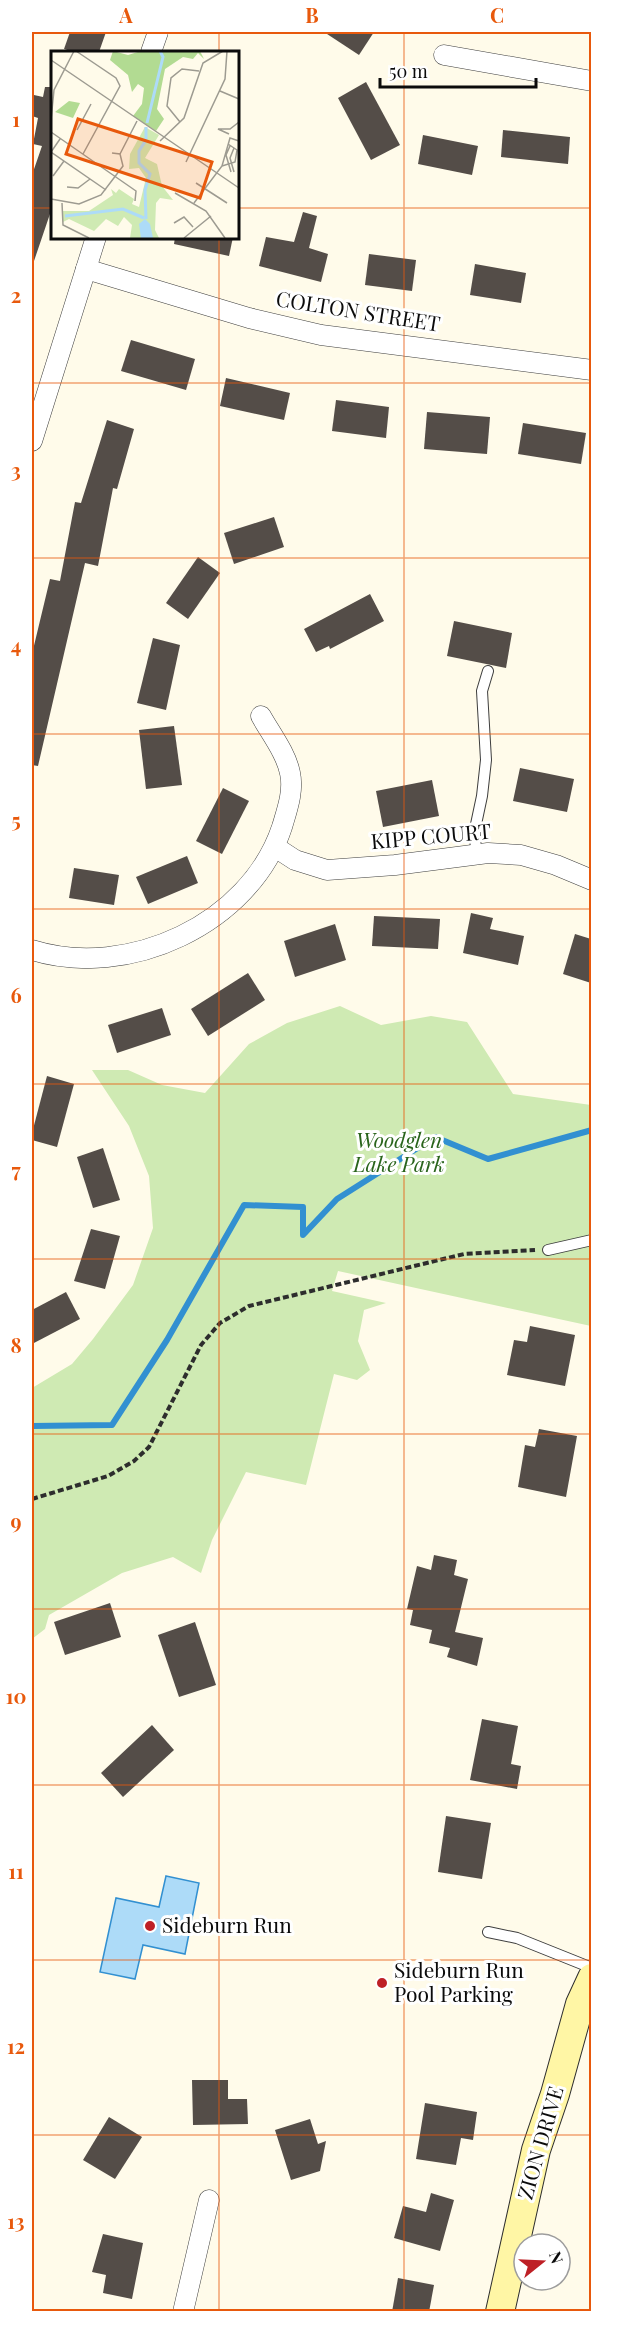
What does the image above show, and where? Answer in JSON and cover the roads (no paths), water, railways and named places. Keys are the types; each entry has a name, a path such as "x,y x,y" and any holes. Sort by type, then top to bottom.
{"main road":[{"name":"ZION DRIVE","path":"500,2312 536,2150 555,2094 580,2004 591,1978"}],"street":[{"path":"151,51 158,32"},
{"path":"444,55 591,81"},
{"path":"32,441 96,238"},
{"name":"COLTON STREET","path":"86,269 249,318 321,335 591,370"},
{"path":"32,950 75,959 107,959 142,952 193,930 231,902 251,880 275,847 289,803 291,775 287,761 261,716"},
{"name":"KIPP COURT","path":"275,847 296,860 327,870 395,865 476,855 521,855 556,865 591,880"},
{"path":"183,2312 209,2200"}],"lane":[{"path":"476,855 475,829 483,796 486,760 482,691 488,671"},
{"path":"548,1250 591,1240"},
{"path":"488,1932 518,1938 591,1968"}],"water":[{"name":"Sideburn Run","path":"166,1876 199,1883 185,1954 143,1945 135,1979 100,1972 116,1898 159,1907"}],"waterway":[{"path":"32,1426 112,1425 167,1340 244,1205 303,1207 303,1235 337,1199 435,1137 488,1159 592,1130"}],"place":[{"name":"Sideburn Run","path":"150,1926"},
{"name":"Sideburn Run Pool Parking","path":"382,1983"}],"park label":[{"name":"Woodglen Lake Park","path":"399,1153"}]}
